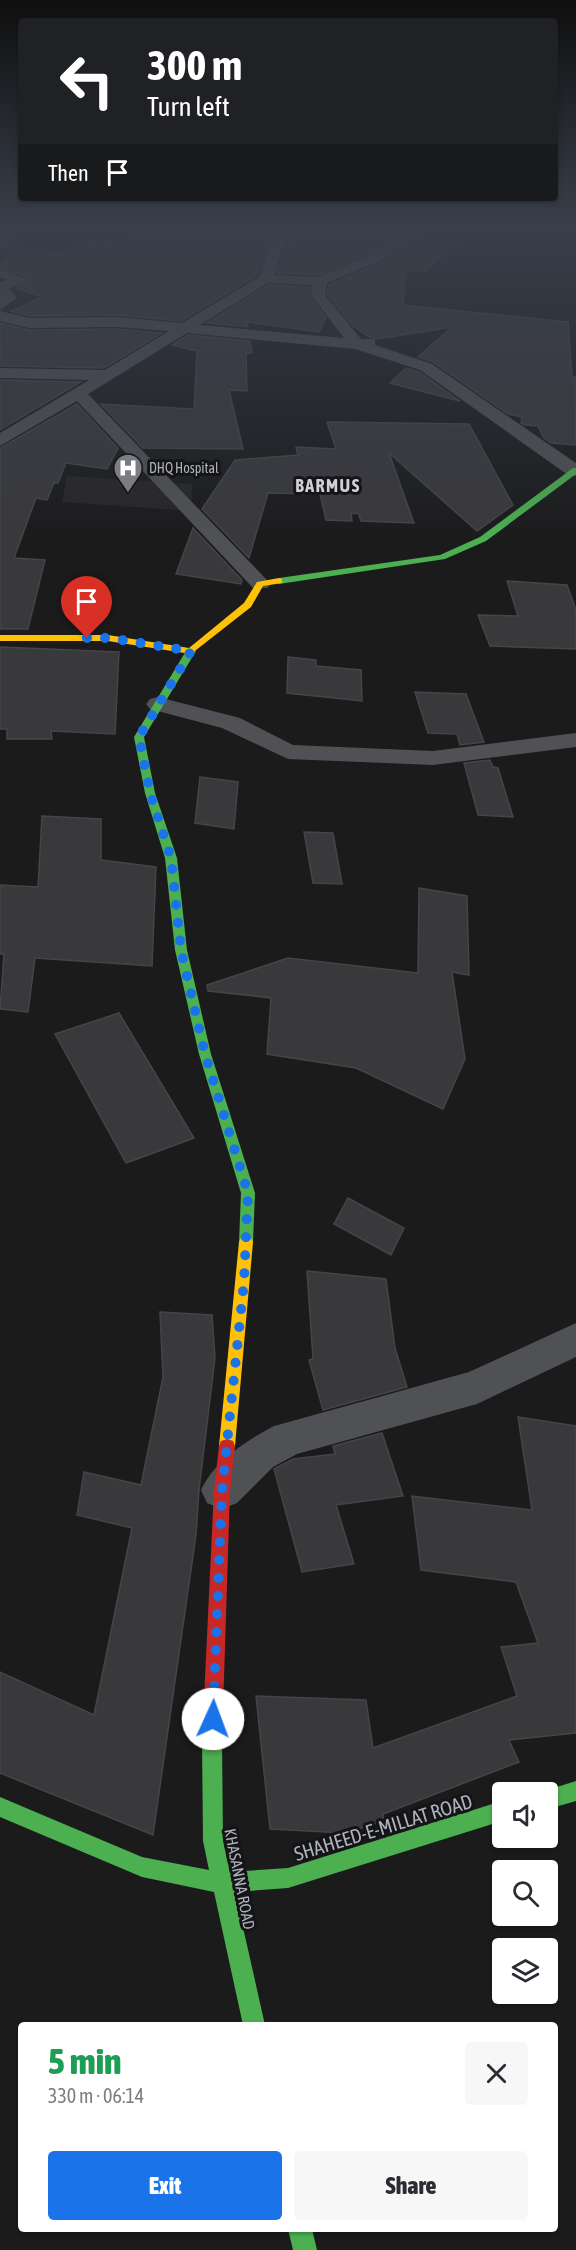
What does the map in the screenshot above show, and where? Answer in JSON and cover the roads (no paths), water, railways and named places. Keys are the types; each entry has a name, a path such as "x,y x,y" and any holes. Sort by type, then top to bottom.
{"street":[{"path":"0,441 184,330"},
{"path":"80,394 260,584 442,557 483,539 575,470 426,368 363,343 210,330"},
{"path":"351,330 363,343"},
{"path":"0,373 111,375"},
{"name":"KHASANNA ROAD","path":"253,2022 213,1841 211,1763 222,1490 244,1282 248,1193 205,1054 181,950 171,858 150,793 139,737 191,651 248,605 260,584"},
{"path":"0,638 108,638 191,651"},
{"path":"158,704 231,723 288,752 433,758 576,740"},
{"path":"222,1490 259,1454 288,1439 477,1387 576,1339"},
{"path":"558,1796 576,1791"},
{"name":"SHAHEED-E-MILLAT ROAD","path":"0,1807 142,1867 222,1883 288,1878 355,1859 492,1814"},
{"path":"301,2232 305,2250"}],"place":[{"name":"DHQ Hospital","path":"128,494"}],"district":[{"name":"BARMUS","path":"328,485"}]}
